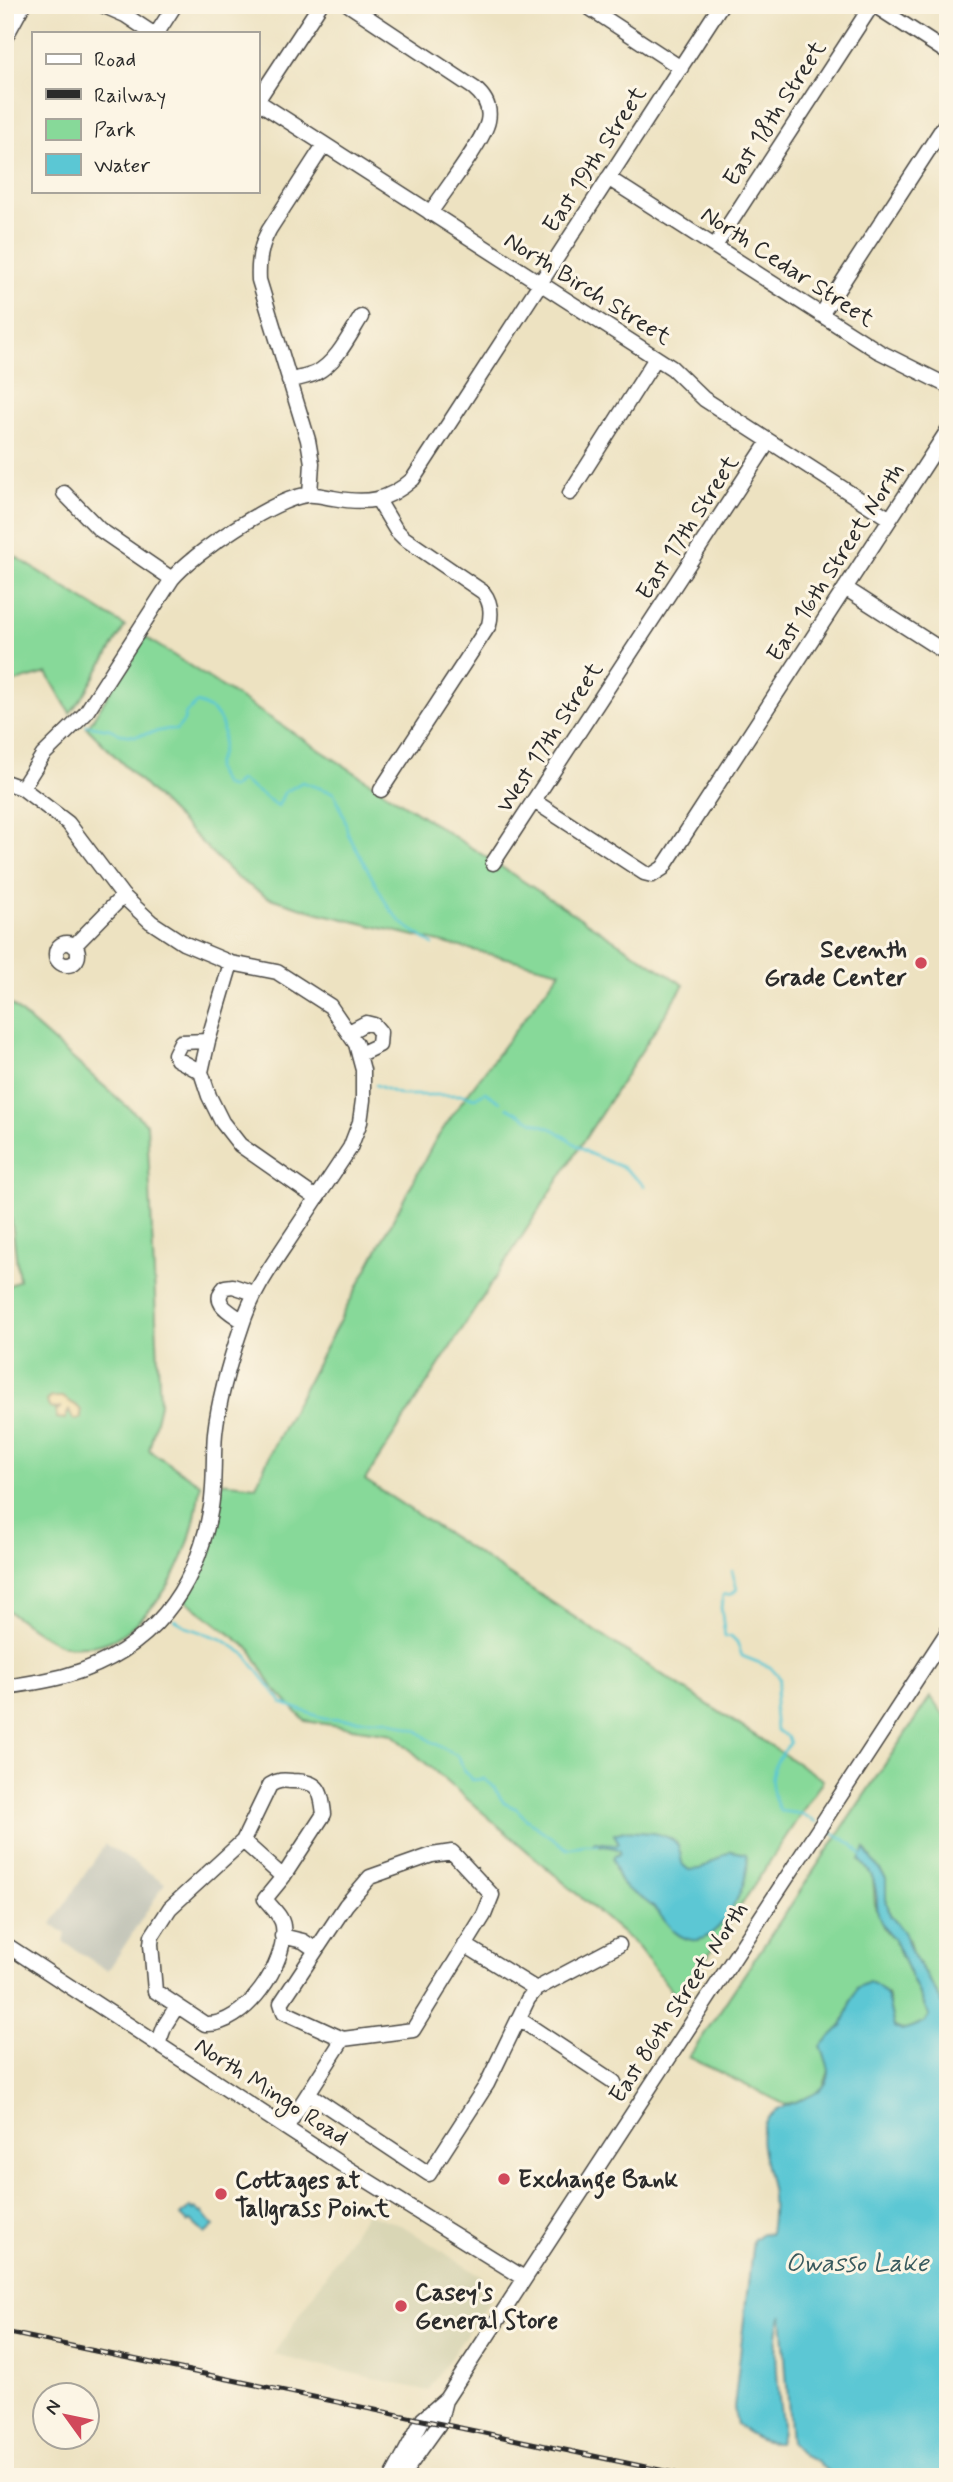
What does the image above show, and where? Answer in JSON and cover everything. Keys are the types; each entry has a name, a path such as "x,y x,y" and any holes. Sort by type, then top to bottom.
{"street":[{"path":"5,38 23,5"},
{"path":"102,5 153,32"},
{"path":"156,32 175,5"},
{"path":"259,98 320,5"},
{"path":"349,5 484,97 488,109 488,121 484,131 430,213"},
{"path":"585,5 681,68"},
{"name":"East 19th Street","path":"378,500 399,491 413,479 721,5"},
{"path":"873,5 948,53"},
{"name":"East 18th Street","path":"715,246 873,5"},
{"name":"North Birch Street","path":"259,102 672,368 704,399 890,519"},
{"path":"821,315 948,120"},
{"path":"310,494 311,451 259,280 260,250 269,230 324,145"},
{"name":"North Cedar Street","path":"608,178 894,360 948,386"},
{"path":"289,381 316,373 329,363 360,317"},
{"path":"570,493 656,358"},
{"name":"East 16th Street North","path":"534,802 644,873 652,875 663,868 948,430"},
{"name":"East 17th Street","path":"643,637 769,441"},
{"path":"64,493 99,529 172,579"},
{"path":"22,789 43,755 85,713 172,579 189,560 277,504 310,494 356,501 378,500 404,538 483,592 489,599 489,625 381,790"},
{"path":"845,588 948,654"},
{"name":"West 17th Street","path":"493,863 643,637"},
{"path":"5,782 22,789 68,823 123,896 151,922 183,943 231,963 277,972 330,1006 349,1032 360,1054 363,1070 360,1122 350,1148 254,1293 243,1321 224,1380 215,1432 211,1506 200,1555 173,1604 141,1638 118,1654 90,1668 46,1681 5,1686"},
{"path":"74,946 123,896"},
{"path":"231,963 201,1072 209,1096 222,1122 240,1145 316,1198"},
{"path":"349,1032 366,1023 374,1025 380,1032 379,1045 360,1054"},
{"path":"201,1072 177,1059 175,1054 181,1042 208,1041"},
{"path":"243,1321 220,1306 220,1292 225,1287 233,1286 254,1293"},
{"name":"East 86th Street North","path":"392,2477 423,2420 446,2399 948,1631"},
{"path":"278,1780 306,1781 314,1784 321,1794 324,1814 283,1877 265,1899 284,1926 279,1960 246,2008 212,2025 205,2024 155,1991 150,1944 170,1908 243,1841 270,1785 278,1780"},
{"path":"243,1841 283,1877"},
{"path":"453,1852 492,1895 484,1915 466,1945 413,2030 343,2039 284,2012 281,2003 346,1905 370,1877 432,1855 453,1852"},
{"path":"282,1936 303,1941 316,1950"},
{"name":"North Mingo Road","path":"5,1944 286,2128 524,2278"},
{"path":"466,1945 537,1989"},
{"path":"309,2094 429,2174 487,2084 528,1999 537,1989 619,1945"},
{"path":"158,2043 165,2025 180,2008"},
{"path":"519,2019 614,2082"},
{"path":"286,2128 343,2039"},
{"name":"East 86th Street North","path":"401,2477 439,2424 446,2399"}],"shaded area":[{"path":"105,1844 165,1883 108,1971 64,1942 66,1934 52,1924"},
{"path":"366,2213 403,2226 482,2277 488,2302 428,2391 274,2355"}],"green space":[{"path":"5,550 125,626 84,695 70,713 47,673 5,685"},
{"path":"145,637 684,985 365,1480 823,1780 679,2000 637,1946 392,1734 305,1721 272,1686 251,1650 185,1600 206,1557 220,1482 256,1486 273,1447 433,1144 560,971 319,913 267,897 236,877 87,728"},
{"path":"5,999 147,1124 160,1404 149,1450 200,1484 194,1523 182,1560 163,1593 126,1632 94,1646 62,1645 45,1637 5,1609 5,1288 19,1280 5,1168"},
{"path":"930,1697 948,1721 948,2012 912,1953 909,1941 890,1915 886,1899 886,1879 865,1849 860,1860 873,1876 875,1904 884,1929 893,1938 929,2015 924,2023 903,2031 894,2027 887,1994 853,1998 842,2026 833,2035 829,2071 823,2088 812,2096 786,2105 689,2057"}],"sand":[{"path":"51,1397 63,1397 75,1405 81,1411 81,1418 73,1419 69,1410 65,1419 57,1418 56,1411 61,1407 49,1407 47,1401"}],"water":[{"path":"624,1831 651,1833 671,1839 678,1845 683,1865 689,1870 700,1869 731,1851 746,1854 747,1864 741,1891 724,1920 714,1931 703,1938 692,1940 679,1935 652,1906 623,1885 613,1859 620,1851 593,1844 617,1845 619,1843 614,1834"},
{"name":"Owasso Lake","path":"865,1849 886,1879 886,1899 890,1915 904,1932 912,1953 948,2012 948,2477 834,2477 816,2461 803,2456 791,2443 782,2315 777,2344 782,2426 779,2442 751,2435 737,2425 734,2408 753,2240 762,2233 770,2234 772,2196 761,2138 765,2122 781,2108 821,2090 827,2082 829,2069 821,2046 842,2026 857,1988 869,1982 881,1989 888,2000 894,2027 902,2030 924,2023 929,2015 893,1938 878,1916 873,1879 860,1860"},
{"path":"190,2207 203,2212 214,2226 205,2234 181,2216"}],"waterway":[{"path":"86,725 135,736 176,730 184,721 185,714 197,703 205,706 217,715 223,728 223,744 216,767 224,785 232,788 240,780 278,806 284,793 302,782 334,793 348,834 389,908 402,923 433,945"},
{"path":"376,1085 401,1095 464,1095 475,1098 485,1092 500,1102"},
{"path":"507,1107 555,1130 588,1153 624,1168 645,1186"},
{"path":"732,1571 737,1589 732,1594 723,1595 721,1607 725,1637 731,1636 737,1642 742,1656 770,1667 780,1678 774,1709 776,1730 788,1737 790,1744 777,1760 772,1776 776,1801 780,1811 802,1814 816,1822"},
{"path":"175,1620 189,1628 222,1639 245,1654 282,1703 325,1719 387,1720 418,1731 459,1757 464,1771 472,1780 484,1779 493,1786 504,1803 517,1809 526,1819 567,1849 598,1845"},
{"path":"825,1828 852,1844 864,1858"}],"railway":[{"path":"5,2332 693,2477"}],"place":[{"name":"Seventh Grade Center","path":"921,963"},
{"name":"Exchange Bank","path":"504,2179"},
{"name":"Cottages at Tallgrass Point","path":"221,2194"},
{"name":"Casey's General Store","path":"401,2306"}]}
